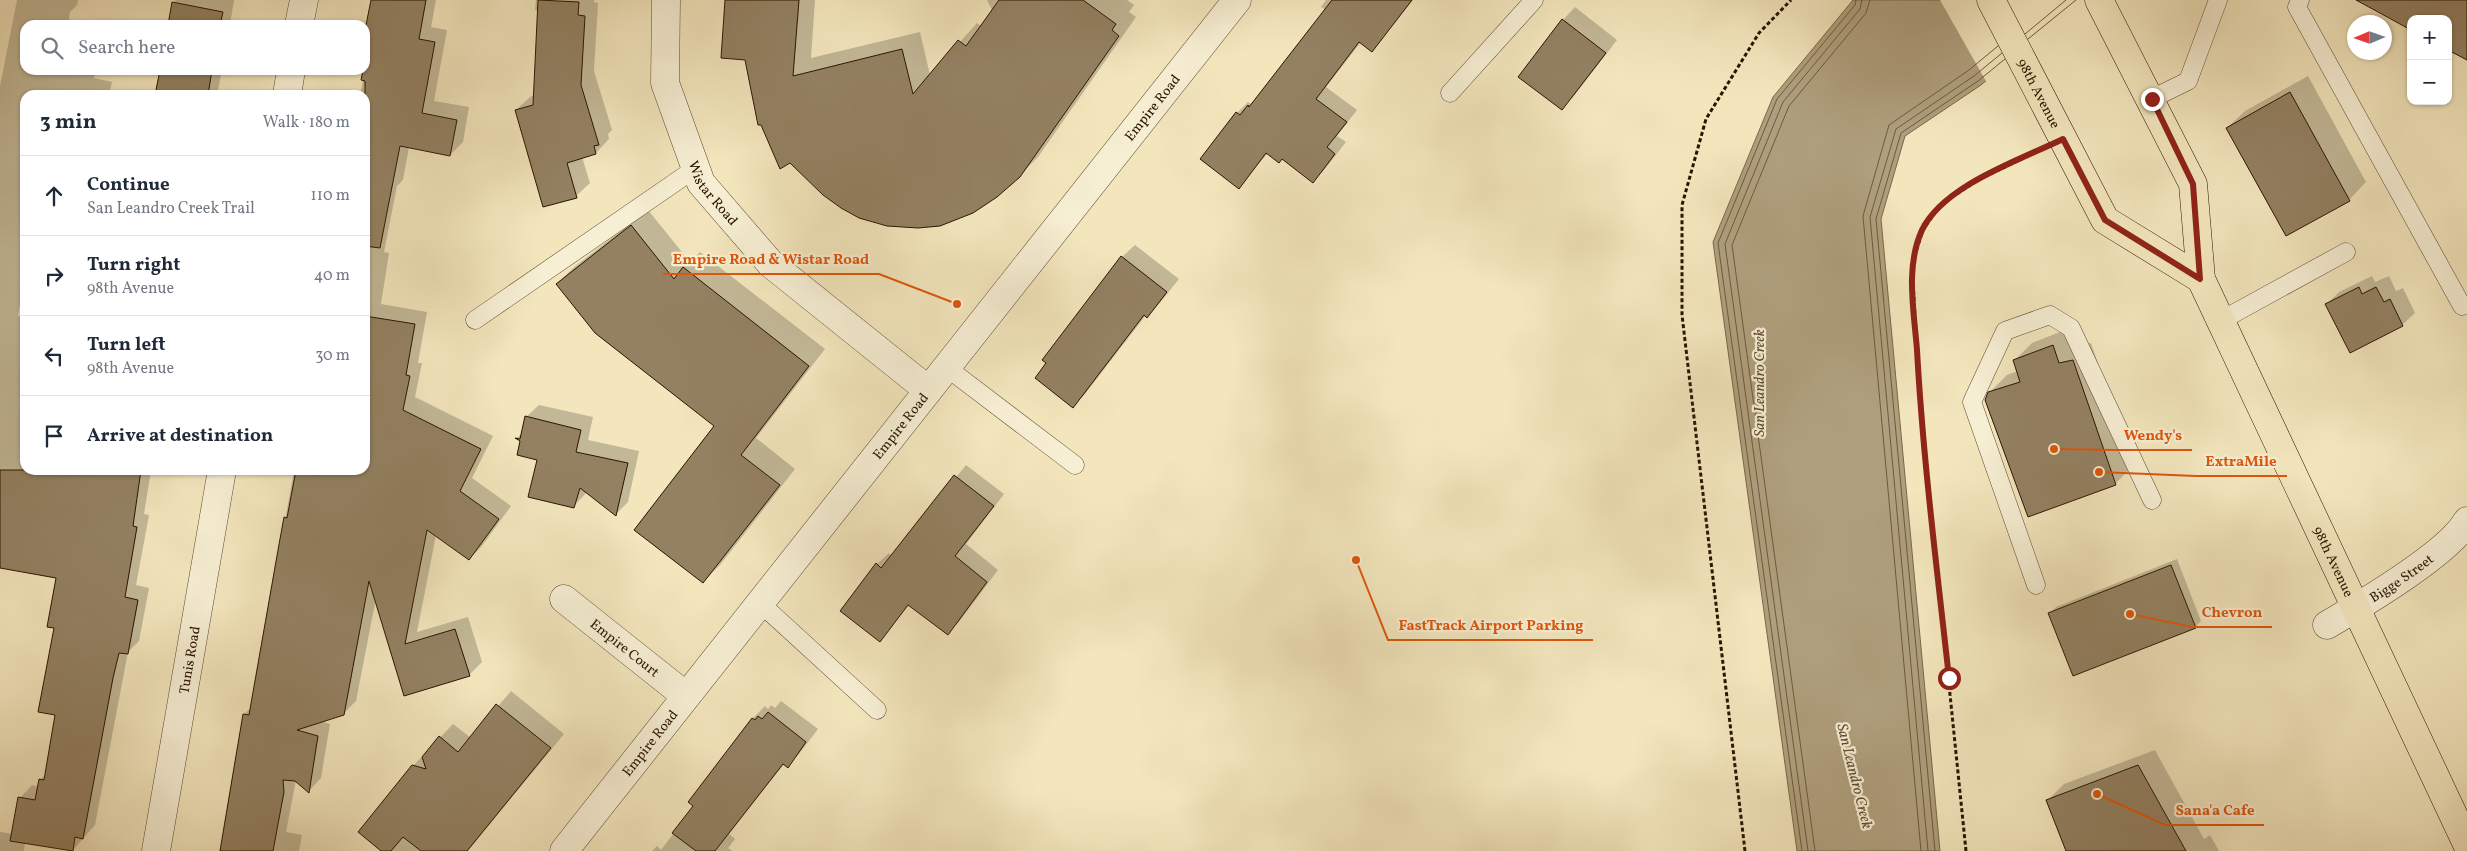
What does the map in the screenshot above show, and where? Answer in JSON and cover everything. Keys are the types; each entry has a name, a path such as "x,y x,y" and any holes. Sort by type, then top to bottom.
{"main road":[{"name":"98th Avenue","path":"1991,0 2105,220 2200,279"},
{"name":"98th Avenue","path":"2099,0 2152,99 2193,184 2200,279 2467,844"}],"street":[{"path":"300,20 304,0"},
{"name":"Wistar Road","path":"666,0 665,82 701,183 771,264 928,390"},
{"name":"Empire Road","path":"564,851 928,390 1227,4"},
{"path":"288,90 291,75"},
{"name":"Tunis Road","path":"156,851 221,475"},
{"name":"Bigge Street","path":"2327,624 2355,609 2450,543 2467,520"},
{"name":"Empire Court","path":"564,599 686,696"}],"lane":[{"path":"1450,93 1534,0"},
{"path":"2152,99 2188,81 2218,0"},
{"path":"2300,0 2297,7 2462,306 2467,296"},
{"path":"475,320 696,168"},
{"path":"2220,321 2346,252"},
{"path":"2036,585 1972,402 2005,331 2050,315 2072,328 2152,500"},
{"path":"946,367 1075,465"},
{"path":"760,603 877,710"}],"path":[{"path":"1745,851 1682,315 1682,205 1706,119 1759,33 1791,0"},
{"path":"1966,851 1920,401 1912,264 1922,230 1941,204 2059,131"}],"water":[{"name":"San Leandro Creek","path":"1853,0 2084,0 1981,85 1905,136 1881,219 1940,851 1797,851 1713,242 1773,97"}],"pier":[{"path":"1940,0 2086,0 1987,83"}],"building":[{"path":"371,0 426,0 419,39 435,42 422,113 457,120 450,156 400,146 380,248 370,247 370,90 365,90 365,81 361,80 362,75 370,75 370,20 367,20"},
{"path":"538,0 579,2 578,15 585,16 581,85 599,145 594,146 596,154 567,163 577,198 543,207 515,110 533,105"},
{"path":"725,0 799,0 793,76 902,49 913,94 958,40 966,46 999,0 1083,0 1116,24 1112,30 1119,36 1020,177 997,197 973,213 940,226 918,228 887,226 859,218 841,208 823,195 790,163 780,169 761,125 758,125 745,60 721,58"},
{"path":"1332,0 1412,0 1372,52 1359,42 1316,99 1347,122 1327,147 1335,154 1313,183 1282,159 1279,163 1266,153 1239,189 1200,159 1236,112 1240,115 1248,105 1249,107"},
{"path":"2356,0 2467,0 2467,60 2452,52 2452,15 2407,15 2407,28 2392,20 2392,15 2384,15"},
{"path":"172,2 223,12 221,20 169,20"},
{"path":"1562,19 1606,53 1562,110 1518,77"},
{"path":"159,75 211,75 209,90 156,90"},
{"path":"2290,92 2350,201 2286,236 2226,128"},
{"path":"631,225 674,279 683,267 809,366 741,455 780,485 703,583 634,530 714,426 595,333 556,284"},
{"path":"1121,256 1167,292 1147,318 1144,315 1073,408 1035,378 1046,363 1042,360"},
{"path":"2359,287 2362,294 2376,287 2384,302 2390,299 2403,326 2350,353 2325,304"},
{"path":"370,317 415,324 406,375 410,376 403,410 481,449 460,491 499,519 469,560 427,530 405,644 455,629 470,676 404,696 369,581 344,715 297,730 318,736 309,793 295,781 283,780 284,792 273,851 220,851 243,714 249,715 284,517 287,518 295,475 370,475"},
{"path":"2053,345 2059,363 2073,360 2116,485 2028,517 1985,400 1988,392 2020,382 2013,360"},
{"path":"525,416 581,430 576,452 628,463 616,516 580,488 574,508 528,497 537,460 517,455 520,441 515,438 520,439"},
{"path":"0,470 20,470 20,475 140,475 133,526 137,527 125,597 138,600 128,654 119,653 113,678 83,839 75,837 73,851 10,841 18,797 35,800 39,779 44,780 55,715 38,712 54,628 47,627 56,578 0,568"},
{"path":"954,475 994,506 955,556 987,582 948,635 908,605 880,642 840,611 876,563 881,568"},
{"path":"2171,565 2196,628 2073,676 2048,613"},
{"path":"496,704 551,748 467,851 421,851 403,837 391,851 381,851 358,832 412,765 426,769 422,757 439,736 458,752"},
{"path":"768,712 806,742 788,768 783,764 715,851 696,851 672,833 693,806 688,802 752,718 755,720 758,716 762,719"},
{"path":"2138,765 2186,851 2066,851 2046,800"}],"place":[{"name":"Empire Road & Wistar Road","path":"957,304"},
{"name":"Wendy's","path":"2054,449"},
{"name":"ExtraMile","path":"2099,472"},
{"name":"FastTrack Airport Parking","path":"1356,560"},
{"name":"Chevron","path":"2130,614"},
{"name":"Sana'a Cafe","path":"2097,794"}],"route":[{"path":"1949,678 1920,401 1912,264 1922,230 1941,204 1980,179 2063,139 2105,220 2200,279 2193,184 2152,99"}]}
